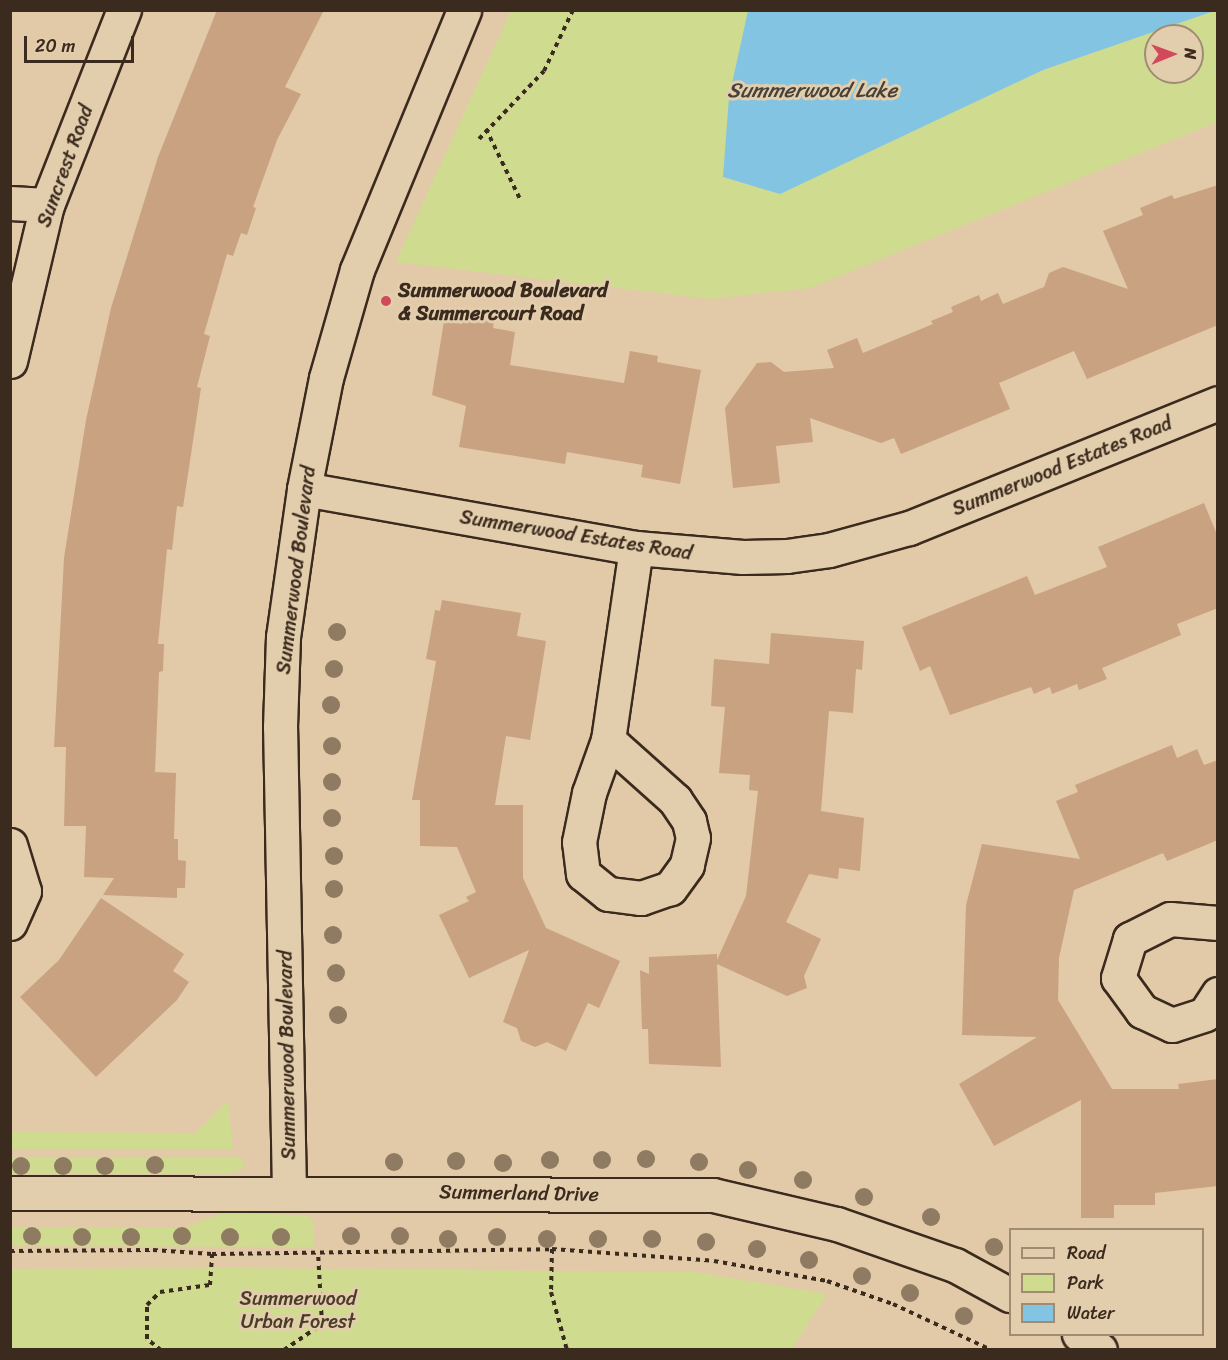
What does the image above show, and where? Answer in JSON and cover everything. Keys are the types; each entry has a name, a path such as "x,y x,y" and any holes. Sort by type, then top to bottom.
{"street":[{"name":"Suncrest Road","path":"10,361 47,205 124,10"},
{"name":"Summerwood Boulevard","path":"289,1192 280,727 283,637 304,489 326,378 357,270 464,10"},
{"path":"10,203 47,205"},
{"name":"Summerwood Estates Road","path":"304,489 636,548 743,557 830,550 868,541 1218,403"},
{"path":"608,740 675,800 689,820 693,838 687,865 670,888 641,898 608,894 583,874 579,842 608,740 636,548"},
{"path":"10,845 24,891 10,923"},
{"path":"1218,923 1170,919 1130,939 1118,978 1142,1011 1172,1025 1205,1014 1218,994"},
{"name":"Summerland Drive","path":"10,1193 713,1195 837,1224 955,1265 1009,1294"},
{"path":"1080,1336 1101,1350"}],"path":[{"path":"479,139 486,129 544,71 573,10"},
{"path":"486,129 521,201"},
{"path":"552,1249 551,1292 567,1350"},
{"path":"10,1251 212,1254 552,1249 714,1261 827,1281 893,1304 991,1350"},
{"path":"284,1350 322,1324 318,1253"},
{"path":"161,1350 147,1339 147,1305 160,1292 210,1285 212,1254"}],"green space":[{"path":"511,11 1217,11 1217,122 810,288 711,299 396,262"},
{"path":"228,1100 233,1149 11,1149 11,1132 196,1133"},
{"path":"11,1158 242,1158 244,1168 227,1174 11,1174"},
{"path":"222,1213 308,1215 314,1224 313,1247 11,1246 11,1228 183,1228"},
{"name":"Summerwood Urban Forest","path":"236,1268 694,1272 827,1294 792,1349 11,1349 11,1269"}],"water":[{"name":"Summerwood Lake","path":"748,10 1214,11 1176,24 1144,24 1144,35 1043,70 780,194 723,177 729,97"}],"building":[{"path":"217,10 324,10 285,87 301,94 277,140 253,207 256,208 247,235 241,233 233,256 227,254 204,334 210,336 197,387 201,388 183,507 177,506 172,550 167,549 158,644 164,644 163,671 159,672 155,772 176,773 174,839 178,839 178,860 186,861 185,888 177,888 177,898 103,895 114,878 84,877 86,826 64,826 66,747 54,747 64,558 86,420 111,308 158,157"},
{"path":"1218,185 1218,325 1087,379 1074,351 999,383 1010,409 901,454 894,438 881,443 810,418 813,442 776,446 780,483 733,488 725,408 757,363 771,362 784,372 834,368 827,350 857,338 863,353 933,324 931,321 953,312 951,307 979,295 981,301 998,293 1003,304 1044,287 1049,273 1063,267 1128,289 1103,231 1143,215 1140,208 1172,195 1174,199"},
{"path":"463,316 494,321 493,328 515,332 510,365 624,383 630,351 658,356 657,362 701,370 680,484 641,477 643,465 567,452 565,464 459,447 466,406 432,395 444,321 462,324"},
{"path":"1204,503 1218,537 1218,608 1177,624 1181,635 1102,668 1107,679 1079,690 1077,684 1052,694 1050,687 1034,694 1031,687 950,715 930,666 920,671 902,627 1027,576 1035,595 1107,567 1098,547"},
{"path":"442,600 521,613 517,636 546,641 530,740 506,736 495,805 523,805 523,878 546,928 620,961 599,1008 588,1003 566,1051 547,1042 535,1047 521,1041 517,1028 503,1022 529,950 469,978 439,915 469,901 466,897 476,892 457,847 420,846 420,800 412,800 436,661 426,659 435,610 440,611"},
{"path":"771,633 864,641 862,670 856,669 853,713 829,711 821,811 864,818 860,871 839,868 838,879 809,874 786,922 821,939 804,976 807,988 787,996 717,964 721,1067 649,1064 648,1029 642,1029 640,970 649,974 649,957 717,954 717,960 746,896 758,791 749,790 750,775 719,773 725,707 711,706 714,659 769,664"},
{"path":"1172,745 1177,758 1197,749 1204,765 1218,760 1218,840 1167,861 1163,853 1074,890 1059,958 1058,1000 1112,1089 1179,1089 1178,1084 1218,1079 1218,1186 1155,1193 1155,1205 1114,1205 1114,1218 1081,1218 1081,1100 994,1146 959,1084 1037,1037 962,1035 966,905 982,844 1080,859 1056,801 1078,792 1075,785"},
{"path":"101,898 184,954 173,971 189,982 177,1000 96,1077 20,997 59,960"}],"place":[{"name":"Summerwood Boulevard & Summercourt Road","path":"386,301"}]}
